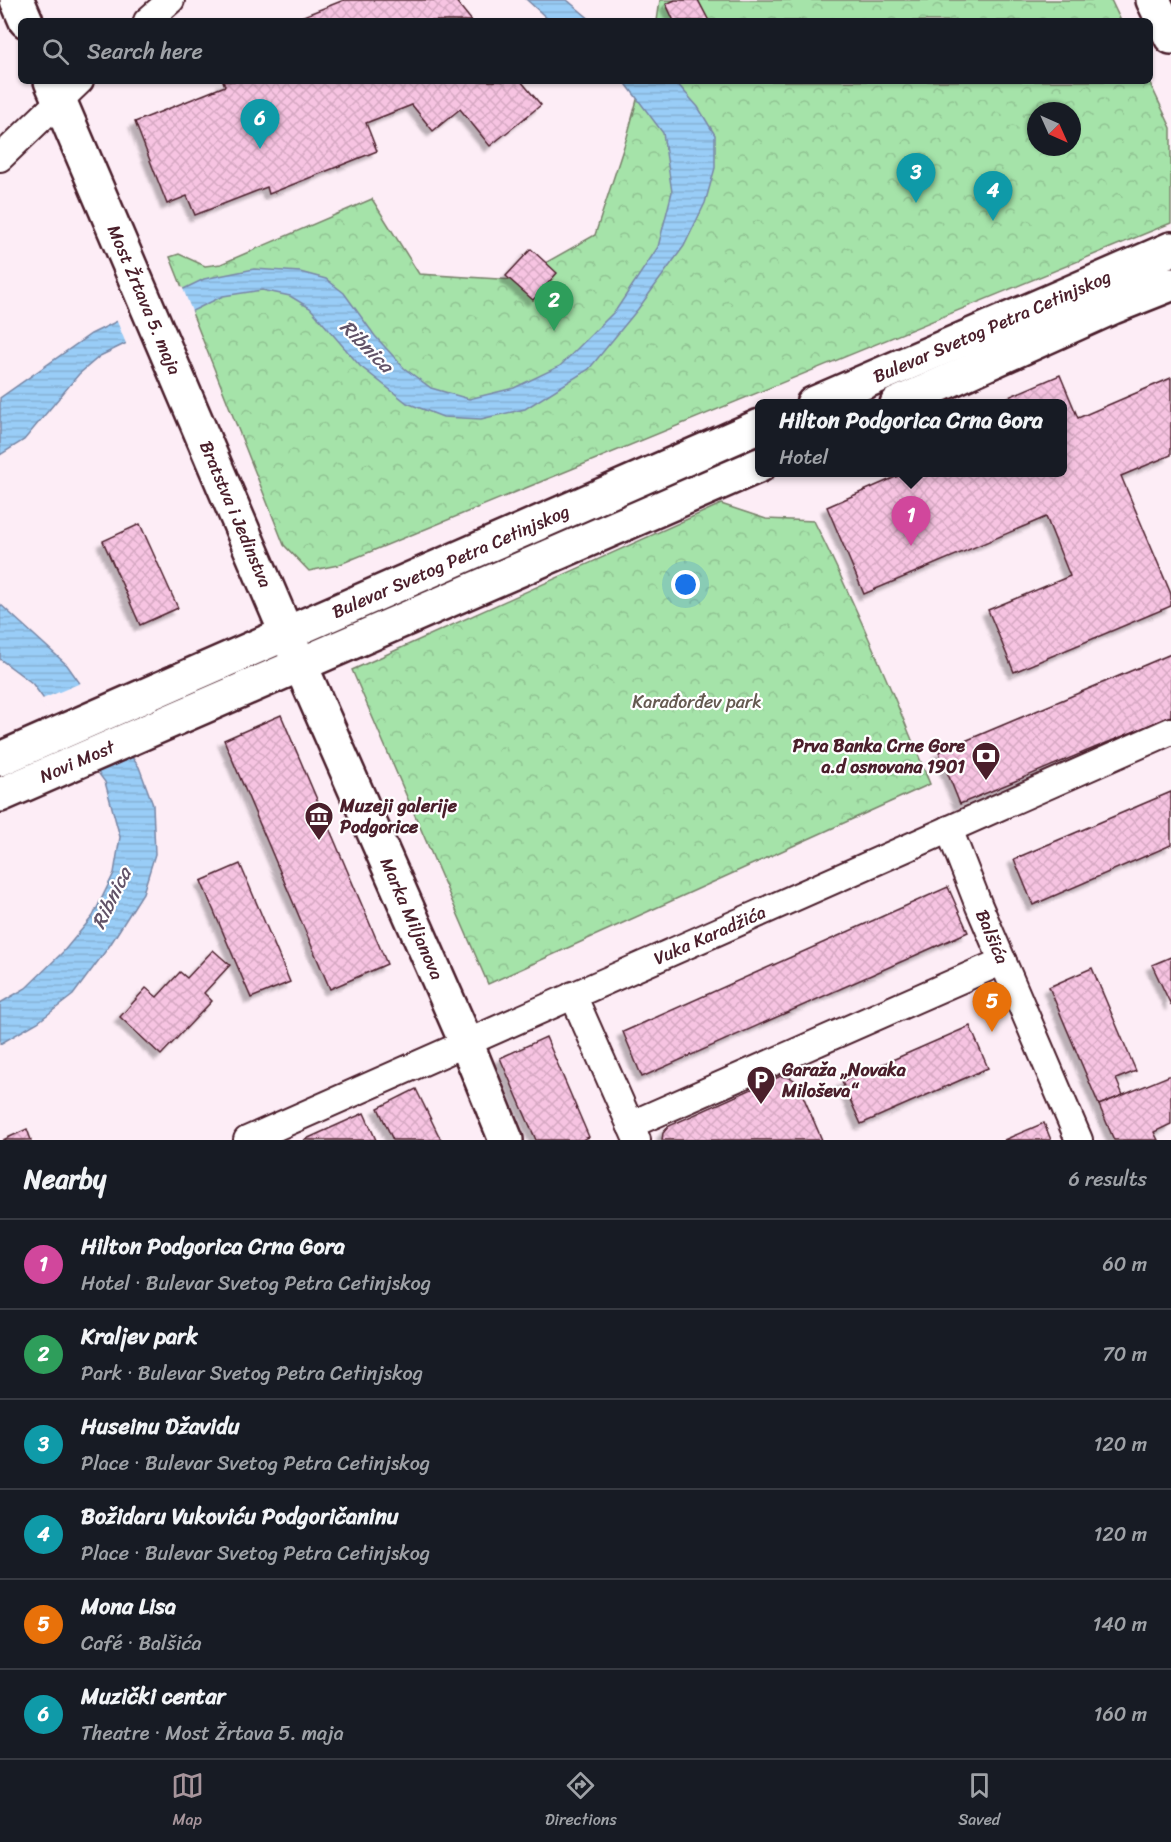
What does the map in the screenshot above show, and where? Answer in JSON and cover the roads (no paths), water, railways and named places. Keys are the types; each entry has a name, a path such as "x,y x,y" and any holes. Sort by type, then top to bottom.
{"main road":[{"path":"17,0 25,18"},
{"path":"1153,0 1171,38"},
{"name":"Most Žrtava 5. maja","path":"63,87 103,202 186,397"},
{"name":"Bulevar Svetog Petra Cetinjskog","path":"825,399 1171,249"},
{"name":"Bulevar Svetog Petra Cetinjskog","path":"908,399 1113,307 1171,284"},
{"name":"Bratstva i Jedinstva","path":"186,397 286,632"},
{"name":"Bulevar Svetog Petra Cetinjskog","path":"141,696 755,428"},
{"name":"Bulevar Svetog Petra Cetinjskog","path":"154,727 755,467"},
{"name":"Marka Miljanova","path":"286,632 466,1042 506,1140"},
{"name":"Novi Most","path":"0,759 141,696"},
{"name":"Novi Most","path":"0,795 154,727"}],"street":[{"path":"150,18 171,0"},
{"path":"0,158 63,87"},
{"name":"Vuka Karadžića","path":"248,1140 1171,731"},
{"name":"Balšića","path":"949,829 1079,1140"},
{"path":"573,995 634,1132 1003,961"}],"water":[{"path":"527,0 567,0 588,18 547,18"},
{"name":"Ribnica","path":"626,84 678,84 698,107 715,135 715,168 705,203 684,246 638,309 589,369 525,409 481,419 443,417 407,403 360,366 310,308 290,296 262,290 223,296 100,356 79,374 24,440 0,455 0,398 91,334 204,279 254,269 300,272 326,279 344,293 375,336 404,368 431,388 469,399 514,388 560,366 616,310 658,247 672,192 663,133"},
{"name":"Ribnica","path":"0,604 67,665 139,767 153,805 155,854 143,893 110,945 73,995 38,1022 0,1044 0,1003 26,988 63,952 93,916 114,873 120,837 105,782 32,683 0,659"}],"place":[{"name":"Muzički centar","path":"260,149"},
{"name":"Huseinu Džavidu","path":"916,203"},
{"name":"Božidaru Vukoviću Podgoričaninu","path":"993,221"},
{"name":"Kraljev park","path":"554,331"},
{"name":"Hilton Podgorica Crna Gora","path":"911,546"},
{"name":"Prva Banka Crne Gore a.d osnovana 1901","path":"986,782"},
{"name":"Muzeji galerije Podgorice","path":"319,842"},
{"name":"Mona Lisa","path":"992,1032"},
{"name":"Garaža „Novaka Miloševa“","path":"761,1106"}],"park label":[{"name":"Karađorđev park","path":"697,702"}]}
